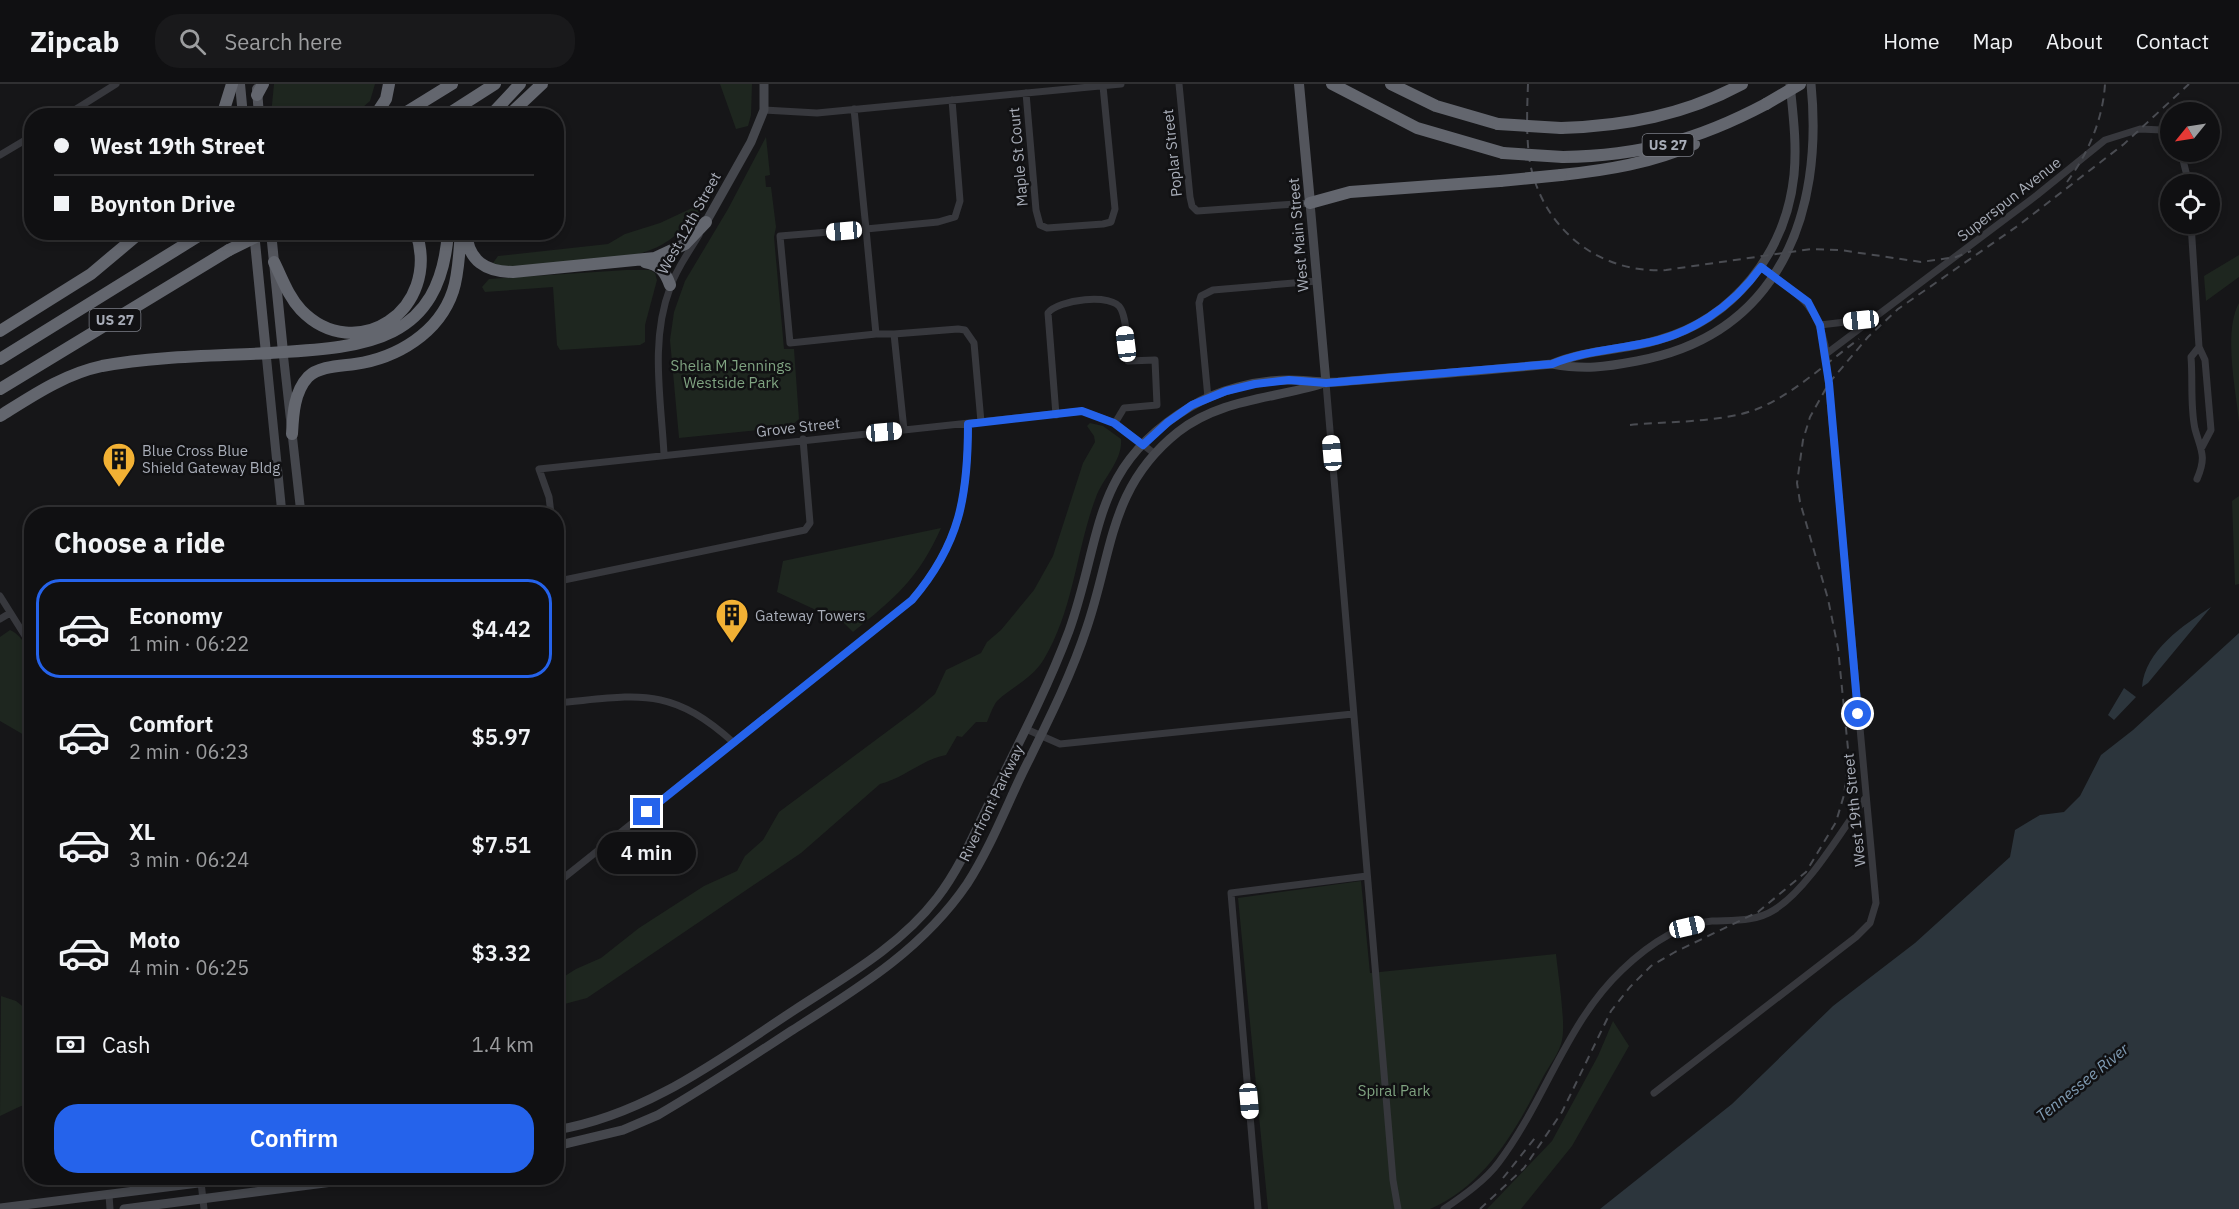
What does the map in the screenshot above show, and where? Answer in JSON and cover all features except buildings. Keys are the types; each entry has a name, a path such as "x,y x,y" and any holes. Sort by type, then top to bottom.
{"highway":[{"path":"224,108 232,84"},
{"path":"380,108 386,99 389,84"},
{"path":"413,108 452,84"},
{"path":"458,108 495,84"},
{"path":"498,108 520,84"},
{"path":"516,108 542,84"},
{"name":"US 27","path":"1332,84 1417,128 1503,153 1563,157 1608,155 1695,138 1737,119 1800,84"},
{"name":"US 27","path":"1391,84 1444,109 1498,124 1561,128 1616,124 1659,117 1701,104 1742,84"},
{"path":"1310,203 1350,192 1500,181 1622,167 1660,158 1698,143 1737,119"},
{"path":"468,240 472,255 483,266 498,272 655,258 679,248 706,222"},
{"path":"0,331 91,274 131,240"},
{"name":"US 27","path":"0,358 192,240"},
{"name":"US 27","path":"0,389 244,240"},
{"path":"229,250 250,240"},
{"path":"274,262 289,293 301,310 328,327 359,332 373,329 395,317 412,298 423,262 418,240"},
{"path":"0,416 46,387 99,367 355,346 381,338 408,322 422,309 438,288 444,271 447,240"},
{"path":"292,434 297,398 303,383 312,374 321,369 362,363 391,354 411,344 438,319 454,289 460,240"},
{"path":"638,260 656,264 665,271 670,285"}],"main road":[{"path":"240,84 242,108"},
{"name":"West 12th Street","path":"706,222 751,142 764,110 764,84"},
{"name":"West Main Street","path":"1299,84 1326,383"},
{"name":"Riverfront Parkway","path":"1552,364 1577,354 1643,344 1686,330 1724,306 1744,288 1761,267 1781,228 1792,191 1795,160 1790,84"},
{"name":"Riverfront Parkway","path":"564,1129 599,1121 634,1108 695,1075 851,973 912,925 937,898 957,867 1048,684 1070,628 1099,516 1114,480 1143,445 1168,422 1208,398 1255,384 1289,380 1326,383 1552,364 1580,369 1647,359 1678,350 1707,336 1734,318 1774,277 1793,241 1809,192 1814,157 1811,84"},
{"path":"259,88 260,108"},
{"path":"257,240 281,507"},
{"path":"272,240 300,507"},
{"name":"Riverfront Parkway","path":"564,1144 602,1136 658,1115 865,983 915,945 967,883 984,854 1069,678 1088,626 1114,524 1124,498 1137,475 1179,431 1230,405 1289,394 1326,383"},
{"path":"0,1208 180,1185"},
{"path":"124,1209 203,1204 316,1185"}],"street":[{"path":"78,108 116,84"},
{"path":"764,110 790,113 854,109 1121,84"},
{"name":"Poplar Street","path":"1179,84 1190,197 1192,206 1197,211 1310,203"},
{"name":"Maple St Court","path":"1026,93 1036,210 1040,225 1047,228 1103,224 1111,222 1115,210 1103,86"},
{"path":"952,100 960,201 955,217 938,222 780,236 790,343 876,334 965,330 974,343 981,422"},
{"path":"854,109 876,334"},
{"name":"Superspun Avenue","path":"1826,354 2037,195 2105,140 2140,129 2160,130"},
{"path":"0,155 24,141"},
{"name":"West 12th Street","path":"664,454 658,341 663,309 670,285 706,222"},
{"path":"2192,234 2199,346 2205,360 2211,430 2202,447"},
{"name":"West 19th Street","path":"1654,1093 1856,937 1870,922 1876,903 1826,354 1820,325 1808,302 1761,267"},
{"path":"1208,398 1198,303 1201,296 1214,290 1317,281"},
{"path":"1056,415 1047,326 1048,313 1057,304 1108,299 1116,302 1122,310 1128,361 1155,360 1157,405 1124,408 1114,423"},
{"path":"1820,325 1874,319"},
{"path":"894,334 904,430"},
{"path":"2197,479 2203,465 2202,447 2195,428 2191,357 2199,346"},
{"path":"1326,383 1367,876 1377,968 1393,1180 1398,1209"},
{"name":"Grove Street","path":"550,507 539,469 1082,411 1114,423 1155,454"},
{"path":"564,878 912,600 935,573 960,515 968,469 968,424"},
{"path":"564,580 805,530 810,523 803,439"},
{"path":"0,596 24,634"},
{"path":"0,619 10,613"},
{"path":"564,702 622,697 667,700 687,708 710,722 734,743"},
{"path":"1026,729 1060,744 1353,714"},
{"path":"1444,1209 1498,1164 1525,1124 1573,1034 1599,996 1621,971 1663,938 1687,927 1710,921 1755,918 1773,911 1795,893 1866,797"},
{"path":"1258,1209 1231,893 1367,876"},
{"path":"599,1121 602,1136"},
{"path":"201,1185 203,1204"},
{"path":"108,1195 110,1209"}],"green space":[{"path":"274,84 375,84 370,101 362,108 272,108"},
{"path":"720,84 752,84 751,115 748,126 736,129"},
{"name":"Shelia M Jennings Westside Park","path":"766,137 770,175 765,176 766,187 771,187 776,227 774,237 784,349 794,349 799,419 790,427 679,438 670,340 674,312 685,281 728,209"},
{"path":"705,202 708,204 687,226 669,240 628,257 557,266 513,267 495,266 493,263 498,256 608,244 625,234 660,223"},
{"path":"2239,255 2239,277 2206,301 2204,276"},
{"path":"650,270 655,273 657,280 645,325 645,342 640,345 560,350 557,345 553,287 485,292 482,287 489,279"},
{"path":"2239,303 2239,423 2231,345 2234,315"},
{"path":"1090,423 1103,426 1121,439 1121,447 1116,462 1099,490 1089,517 1062,620 1044,659 1034,672 997,701 987,722 976,722 962,737 957,736 946,755 929,760 897,778 880,784 801,853 587,998 564,1004 564,977 601,958 639,928 704,886 737,871 745,856 763,840 779,812 935,694 946,670 981,653 987,642 1001,630 1034,590 1053,556 1083,463 1095,442 1087,426"},
{"path":"2239,496 2239,584 2235,585 2232,501"},
{"path":"941,528 924,561 904,586 853,632 844,623 777,592 783,561"},
{"path":"10,630 24,644 24,735 0,721 0,637"},
{"name":"Spiral Park","path":"1361,881 1370,973 1556,954 1563,1022 1561,1045 1511,1135 1484,1170 1450,1199 1430,1209 1268,1209 1238,898"},
{"path":"1,996 16,1001 24,1007 24,1106 0,1116"},
{"path":"1613,1021 1629,1046 1572,1146 1521,1209 1487,1209 1552,1141 1598,1056"}],"water":[{"path":"2211,607 2148,683 2142,687 2150,661 2158,650 2178,630"},
{"name":"Tennessee River","path":"2239,633 2239,1209 1600,1209 1732,1104 1833,1006 1915,943 2010,857 2015,830 2040,815 2064,812 2080,796 2101,755 2133,730"},
{"path":"2124,688 2136,697 2114,720 2108,715"}],"railway":[{"path":"1528,84 1527,133 1530,163 1537,187 1547,208 1561,227 1578,243 1618,264 1641,269 1666,270 1811,249 1840,250 1921,262 1956,257 1971,251"},
{"path":"2067,182 2082,160 2093,136 2098,123 2105,84"},
{"path":"1480,1209 1524,1168 1562,1112 1611,1011 1630,987 1651,966 1758,912 1806,872 1836,822 1844,795 1849,759 1838,648 1828,599 1800,502 1797,483 1803,440 1810,417 1829,383 1868,337 1898,309 2019,225 2124,144 2189,84"},
{"path":"1630,425 1727,417 1757,409 1797,387 1859,339"},
{"path":"1503,1178 1535,1138"}],"place":[{"name":"Blue Cross Blue Shield Gateway Bldg","path":"119,488"},
{"name":"Gateway Towers","path":"732,644"}],"route":[{"path":"647,812 912,600 935,573 960,515 968,469 968,424 1082,411 1114,423 1143,445 1168,422 1192,405 1226,391 1255,384 1289,380 1326,383 1552,364 1577,354 1643,344 1672,336 1700,323 1724,306 1744,288 1761,267 1808,302 1820,325 1825,345 1858,714"}]}
